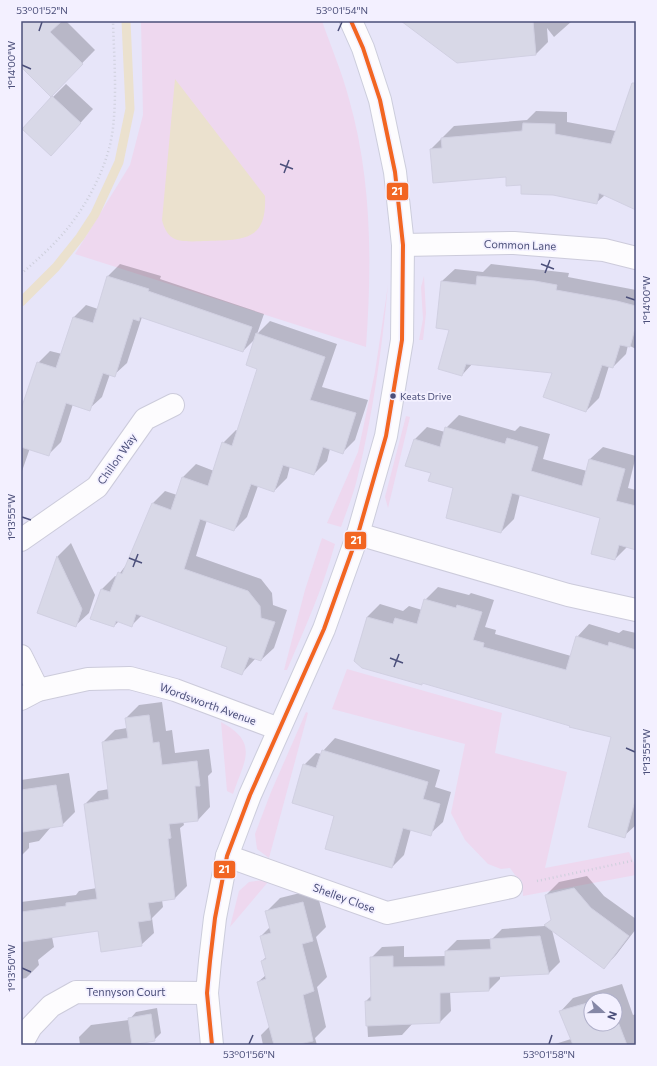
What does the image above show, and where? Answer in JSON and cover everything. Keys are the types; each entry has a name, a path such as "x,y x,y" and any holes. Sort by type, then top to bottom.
{"street":[{"path":"212,1045 207,993 215,918 227,856 250,795 324,629 358,534 386,436 402,340 403,244 395,172 380,100 363,48 351,21"},
{"name":"Common Lane","path":"403,244 514,243 604,250 636,258"},
{"name":"Chillon Way","path":"21,540 97,487 145,419 173,405"},
{"path":"358,534 568,595 636,610"},
{"path":"21,656 30,695"},
{"name":"Wordsworth Avenue","path":"30,695 88,679 130,678 175,690 279,729"},
{"name":"Shelley Close","path":"227,856 386,913 511,887"},
{"name":"Tennyson Court","path":"21,1045 31,1027 51,1006 76,992 207,993"}],"path":[{"path":"21,274 67,229 88,197 104,163 113,128 115,79 113,21"},
{"path":"511,887 636,860"}],"shaded area":[{"path":"21,21 636,21 636,1045 21,1045"},
{"path":"141,21 322,21 346,89 357,129 362,160 366,191 369,253 366,347 75,254 130,165 143,115"},
{"path":"175,79 265,196 265,211 262,222 257,230 251,235 232,240 185,241 176,240 169,235 165,228 162,220"},
{"path":"424,276 426,313 423,340 419,340 423,319 421,287"},
{"path":"388,285 373,405 356,482 341,527 327,523 358,452 375,372"},
{"path":"406,416 410,417 388,508 385,497"},
{"path":"322,538 335,544 313,608 287,670 284,670 305,590"},
{"path":"347,669 502,713 495,753 567,772 545,868 629,852 636,867 636,875 523,896 522,881 510,868 501,869 488,864 465,840 451,813 465,744 332,709"},
{"path":"306,712 308,713 269,858 257,849 255,834 271,792"},
{"path":"221,722 241,737 245,745 246,754 233,794 227,791"},
{"path":"263,880 268,882 230,927 239,891 249,882"}],"building":[{"path":"21,21 62,21 50,32 83,64 51,97 21,67"},
{"path":"401,21 533,21 536,55 457,63"},
{"path":"632,83 636,83 636,210 599,193 597,204 553,195 521,194 521,185 506,186 506,177 433,183 430,149 442,148 441,138 522,131 523,123 555,124 555,134 611,144"},
{"path":"52,96 81,123 51,156 22,129"},
{"path":"107,276 149,289 148,291 252,327 243,352 140,317 139,321 133,319 115,377 103,373 90,411 66,403 49,456 21,447 21,409 37,362 56,368 73,317 93,323"},
{"path":"477,276 535,281 557,285 556,290 636,306 636,325 630,347 620,345 613,368 602,365 586,412 543,397 552,373 466,364 462,376 438,369 449,330 436,328 441,281 476,285"},
{"path":"256,333 325,357 310,400 356,413 343,454 323,447 314,475 283,465 274,492 251,484 234,531 200,519 184,569 248,591 260,606 261,618 275,622 261,661 249,657 242,675 221,667 227,647 136,614 132,627 116,621 114,627 90,619 101,589 110,592 118,572 122,574 152,503 171,510 182,477 208,486 222,442 232,446 257,369 246,365"},
{"path":"445,427 505,444 507,438 538,447 531,471 582,486 589,459 625,469 616,501 636,506 636,550 619,545 615,560 591,554 600,518 512,493 501,533 446,518 453,488 428,481 431,473 405,466 414,439 440,447"},
{"path":"57,556 82,609 76,627 37,613"},
{"path":"424,599 456,608 457,605 482,612 473,640 484,643 483,647 566,670 576,636 608,646 609,642 636,650 636,797 625,838 588,827 611,737 569,727 570,726 422,683 422,685 362,668 354,661 367,617 393,624 395,618 417,624"},
{"path":"149,715 153,743 159,742 162,765 197,761 200,786 195,786 198,821 169,824 171,838 168,839 175,899 148,903 151,920 138,922 142,946 101,952 98,931 21,942 21,912 66,906 66,903 97,899 84,804 109,799 102,742 128,738 125,718"},
{"path":"322,750 428,782 423,799 440,804 431,836 403,828 392,868 325,849 334,816 292,803 303,764 316,768"},
{"path":"56,785 63,826 23,832 21,790"},
{"path":"574,888 591,908 629,936 604,969 544,925 551,920 545,895"},
{"path":"303,902 313,941 302,944 314,991 303,995 313,1041 296,1045 274,1045 257,982 266,979 261,961 266,959 260,936 271,933 265,911"},
{"path":"540,936 549,974 489,977 489,991 440,993 440,1023 366,1026 365,1001 371,1001 370,957 393,956 393,967 445,966 445,951 491,949 490,939"},
{"path":"583,1004 583,1032 622,1032 627,1045 573,1045 559,1011"},
{"path":"151,1014 155,1041 132,1045 128,1018"}],"waterway":[{"path":"21,302 56,267 80,237 95,214 119,162 130,109 126,21"}],"transit line":[{"name":"21","path":"212,1045 207,993 215,918 227,856 250,795 324,629 358,534 386,436 402,340 403,245 395,172 380,100 363,48 351,21"}],"place":[{"name":"Keats Drive","path":"393,396"}]}
